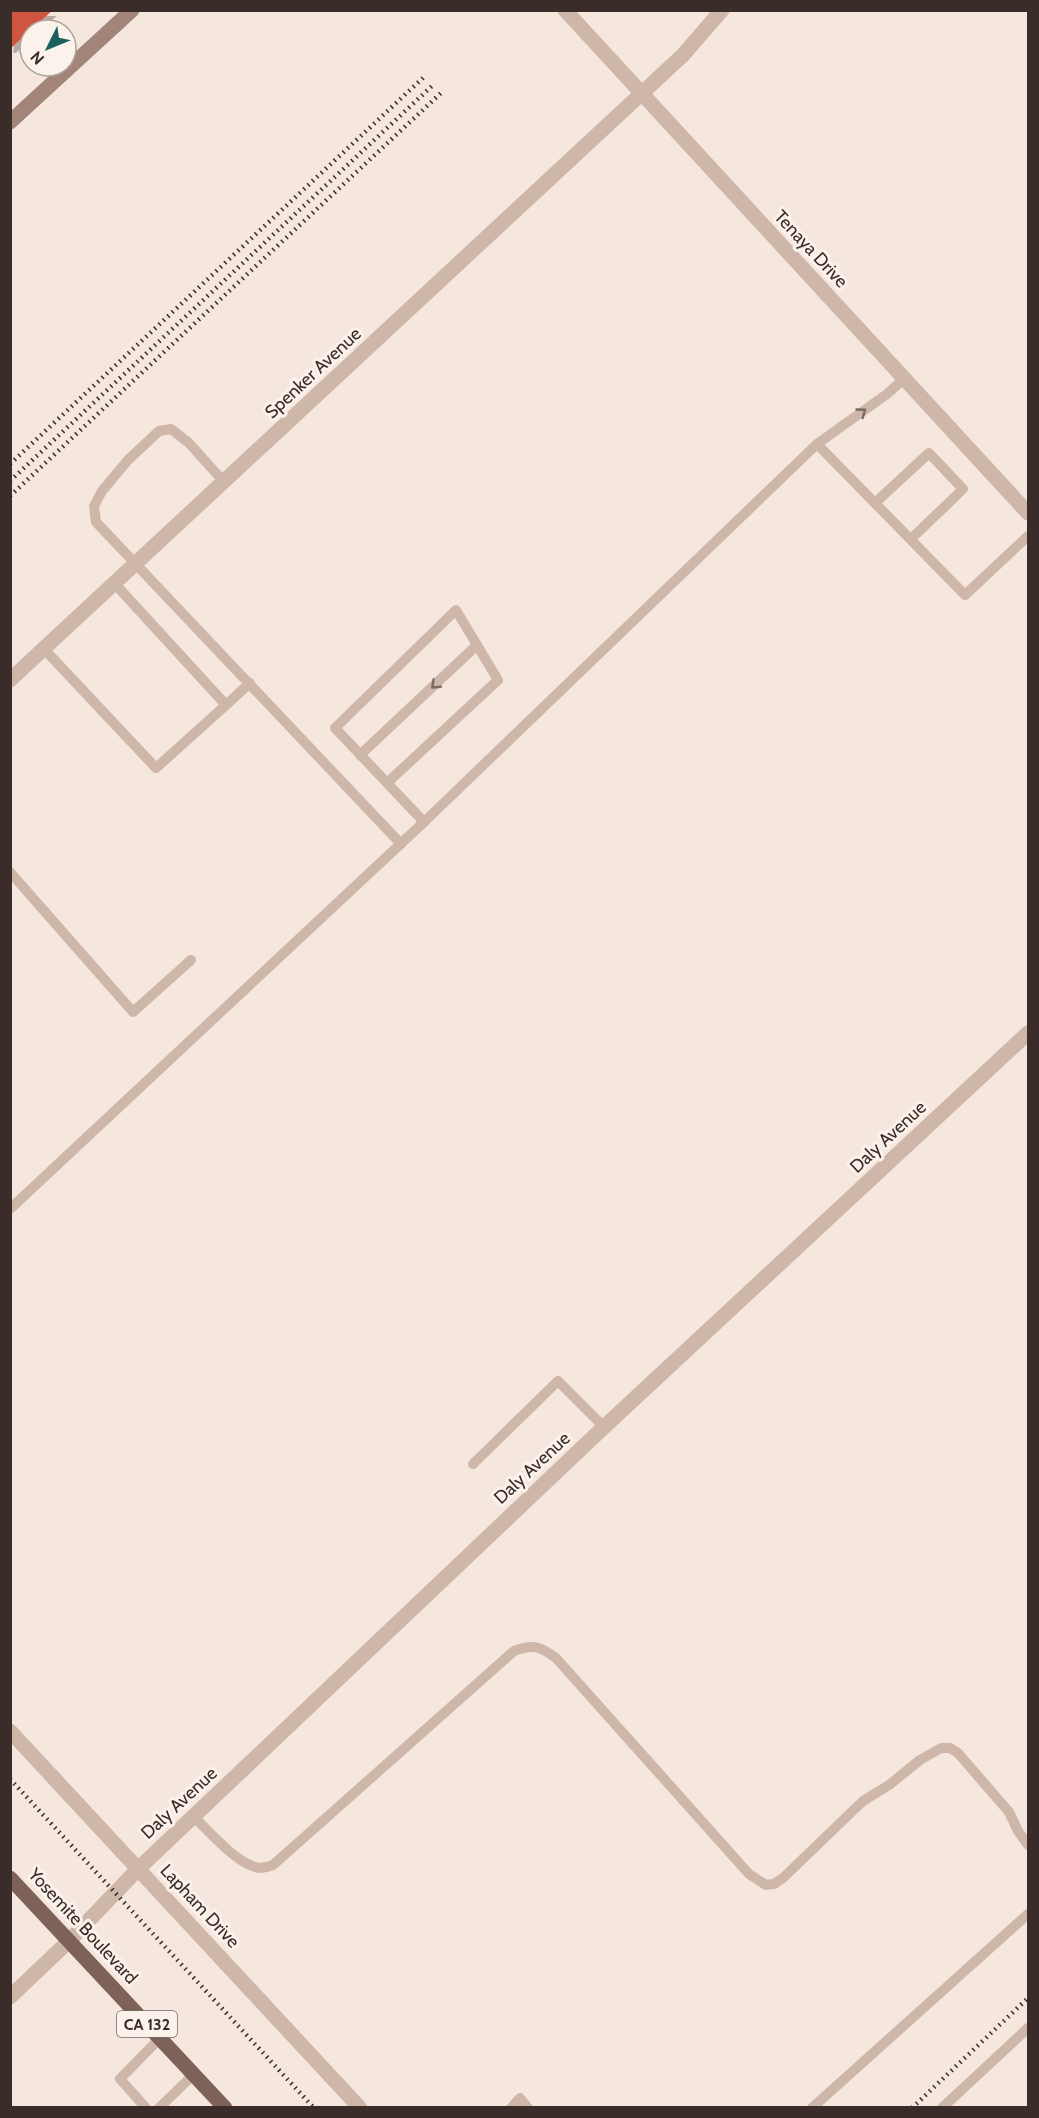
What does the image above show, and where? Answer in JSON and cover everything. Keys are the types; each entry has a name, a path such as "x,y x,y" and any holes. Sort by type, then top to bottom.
{"main road":[{"path":"10,122 132,10"},
{"name":"Yosemite Boulevard","path":"10,1878 225,2108"}],"street":[{"name":"Tenaya Drive","path":"566,10 1029,513"},
{"name":"Spenker Avenue","path":"12,676 115,584 683,55 722,10"},
{"name":"Daly Avenue","path":"10,1996 70,1940 193,1816 604,1427 1029,1033"},
{"name":"Lapham Drive","path":"10,1731 360,2108"}],"lane":[{"path":"10,1209 401,844 817,444 887,394 904,379"},
{"path":"224,482 189,443 171,429 159,430 121,468 102,491 94,506 96,522 401,844"},
{"path":"817,444 965,595 1029,536"},
{"path":"875,503 929,453 963,489 911,539"},
{"path":"115,584 226,705"},
{"path":"387,783 498,680 456,610 335,728 360,755 424,822"},
{"path":"360,755 477,645"},
{"path":"44,649 156,768 250,683"},
{"path":"10,872 133,1012 191,960"},
{"path":"473,1464 558,1381 604,1427"},
{"path":"193,1816 244,1862 254,1867 264,1868 273,1865 514,1652 528,1646 543,1649 556,1658 749,1874 766,1885 774,1884 783,1878 863,1801 889,1785 920,1760 941,1748 950,1748 958,1753 1009,1812 1018,1831 1029,1845"},
{"path":"812,2108 1029,1914"},
{"path":"942,2108 1029,2028"},
{"path":"146,2108 120,2079 160,2038"},
{"path":"159,2108 194,2074"},
{"path":"511,2108 520,2098 528,2108"}],"building":[{"path":"10,10 53,10 44,18 18,18 18,42 10,49"}],"railway":[{"path":"10,464 425,76"},
{"path":"10,481 433,85"},
{"path":"10,496 441,93"},
{"path":"10,1779 314,2108"},
{"path":"912,2108 1028,1998"}]}
